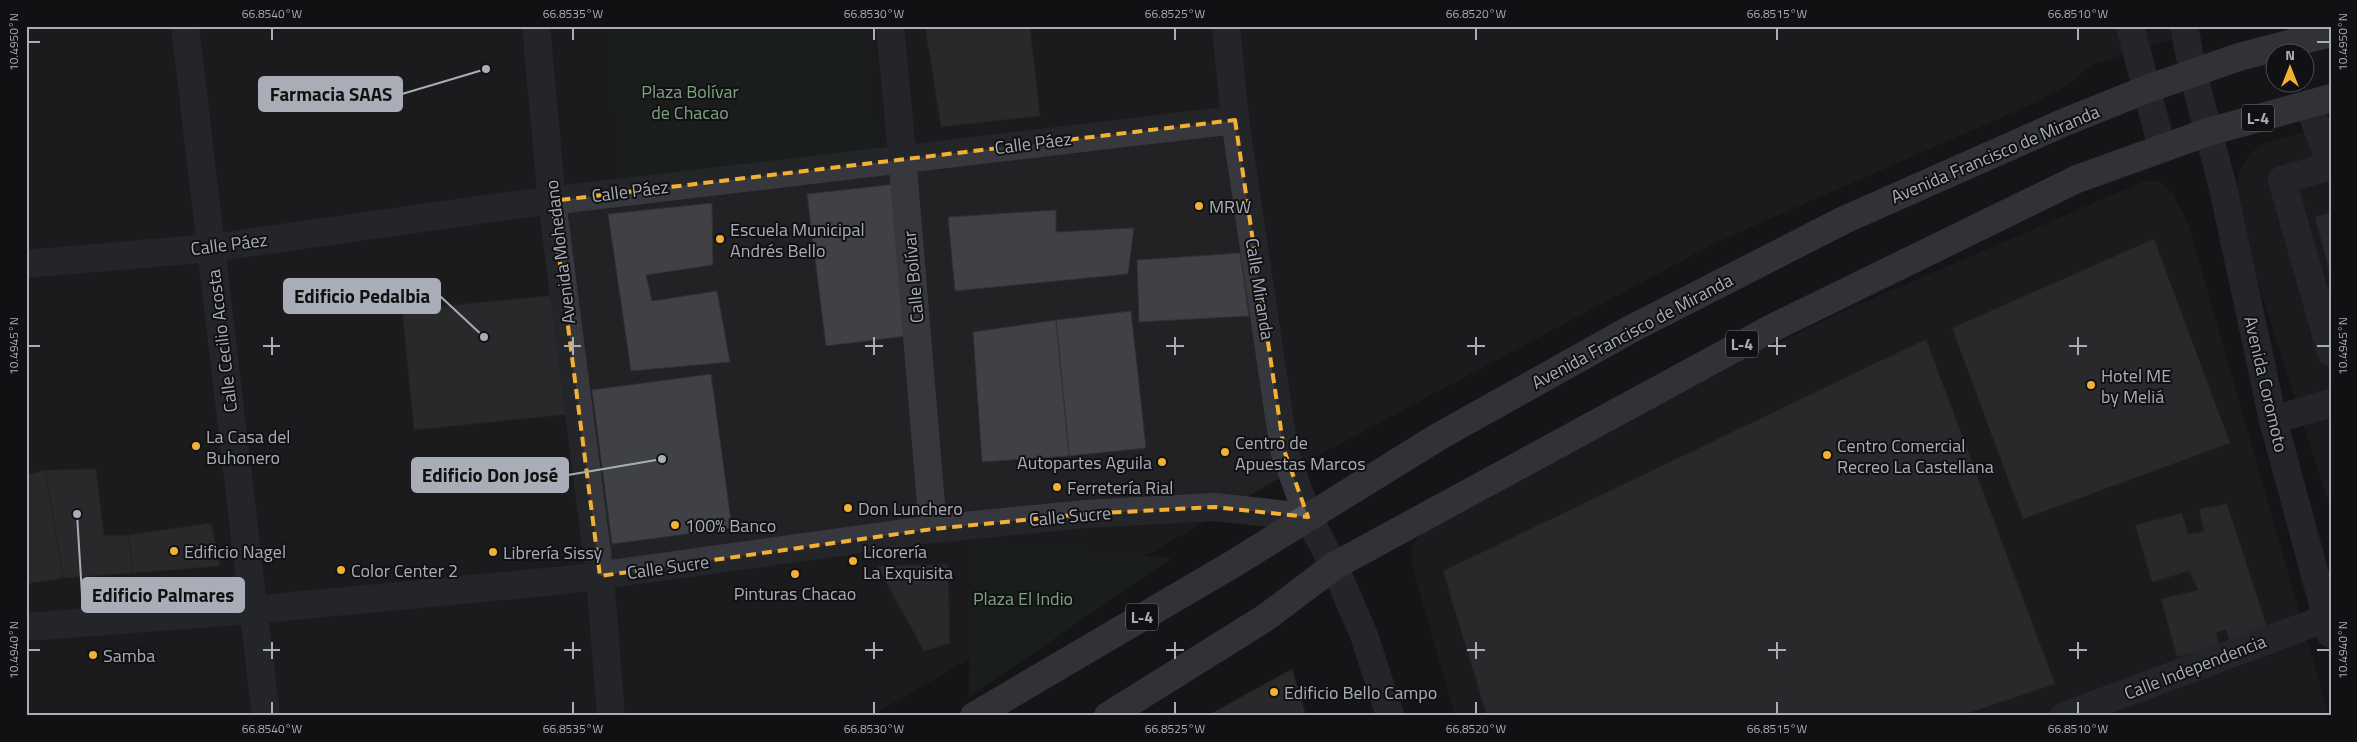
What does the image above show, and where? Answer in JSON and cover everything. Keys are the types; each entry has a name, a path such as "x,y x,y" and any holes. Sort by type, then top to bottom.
{"main road":[{"name":"Avenida Francisco de Miranda","path":"974,716 1438,438 1614,338 1823,230 2065,122 2147,89 2239,57 2331,33"},
{"name":"L-4","path":"1108,716 1264,618 1334,566 1770,329 2077,179 2208,132 2319,101"}],"street":[{"name":"Calle Cecilio Acosta","path":"185,26 252,610 266,716"},
{"name":"Avenida Mohedano","path":"536,26 552,201 600,576 611,716"},
{"name":"Calle Bolívar","path":"890,26 903,158 933,529"},
{"name":"Calle Miranda","path":"1226,26 1235,120 1284,450 1308,517 1334,566 1364,635 1390,716"},
{"path":"2130,26 2162,148"},
{"name":"Avenida Coromoto","path":"2184,26 2193,73 2222,188 2272,420 2329,626"},
{"path":"2319,101 2331,164 2282,180 2331,352"},
{"name":"Calle Páez","path":"26,264 211,248 552,201 1235,120"},
{"path":"2272,420 2331,403"},
{"name":"Calle Sucre","path":"26,627 252,610 600,576 933,529 1085,514 1214,507 1308,517"},
{"name":"Calle Independencia","path":"2064,716 2329,626"}],"highlighted area":[{"path":"1235,120 1284,450 1308,517 1214,507 1085,514 933,529 600,576 552,201"}],"shaded area":[{"path":"26,26 2215,26 2091,65 2067,85 2036,102 1717,242 1319,455 871,716 26,716"},
{"path":"2331,125 2331,511 2249,253 2238,209 2238,175 2250,153 2267,142"},
{"path":"2145,181 2159,181 2172,193 2188,223 2329,716 1455,716 1412,565 1412,546 1421,532 1624,413 1858,305"}],"green space":[{"name":"Plaza Bolívar de Chacao","path":"607,26 864,26 877,159 622,184"},
{"name":"Plaza El Indio","path":"974,542 1172,558 968,698"}],"building":[{"path":"925,26 1030,26 1040,116 941,127"},
{"path":"897,184 907,336 826,346 807,194"},
{"path":"712,203 713,265 646,275 652,301 717,291 730,362 631,371 608,214"},
{"path":"1056,210 1056,232 1134,228 1128,274 955,291 948,217"},
{"path":"2331,213 2331,277 2315,217"},
{"name":"Hotel ME by Meliá","path":"2154,239 2230,443 2023,519 1952,328"},
{"path":"1240,253 1249,316 1139,322 1137,260"},
{"path":"558,295 570,414 414,430 402,310"},
{"path":"1131,311 1146,448 1069,456 1056,320"},
{"path":"1056,320 1069,456 982,462 973,332"},
{"name":"Centro Comercial Recreo La Castellana","path":"1926,339 2055,684 1960,716 1487,716 1443,571"},
{"path":"711,374 732,528 612,544 592,390"},
{"path":"96,469 104,535 129,535 133,573 63,578 45,470"},
{"path":"45,470 63,578 26,584 26,475"},
{"path":"2227,504 2269,633 2230,641 2226,629 2216,633 2220,646 2177,657 2161,599 2198,590 2189,571 2152,582 2135,525 2182,513 2188,534 2204,532 2199,509"},
{"name":"Edificio Nagel","path":"211,523 220,566 133,573 129,535"},
{"path":"948,564 950,643 924,651 877,566"},
{"name":"Edificio Bello Campo","path":"1292,669 1306,716 1207,716"},
{"path":"579,714 579,716 505,716"}],"place":[{"name":"Farmacia SAAS","path":"486,69"},
{"name":"MRW","path":"1199,206"},
{"name":"Escuela Municipal Andrés Bello","path":"720,239"},
{"name":"Edificio Pedalbia","path":"484,337"},
{"name":"Hotel ME by Meliá","path":"2091,385"},
{"name":"La Casa del Buhonero","path":"196,446"},
{"name":"Centro de Apuestas Marcos","path":"1225,452"},
{"name":"Centro Comercial Recreo La Castellana","path":"1827,455"},
{"name":"Edificio Don José","path":"662,459"},
{"name":"Autopartes Aguila","path":"1162,462"},
{"name":"Ferretería Rial","path":"1057,487"},
{"name":"Don Lunchero","path":"848,508"},
{"name":"Edificio Palmares","path":"77,514"},
{"name":"100% Banco","path":"675,525"},
{"name":"Edificio Nagel","path":"174,551"},
{"name":"Librería Sissy","path":"493,552"},
{"name":"Licorería La Exquisita","path":"853,561"},
{"name":"Color Center 2","path":"341,570"},
{"name":"Pinturas Chacao","path":"795,574"},
{"name":"Samba","path":"93,655"},
{"name":"Edificio Bello Campo","path":"1274,692"}]}
